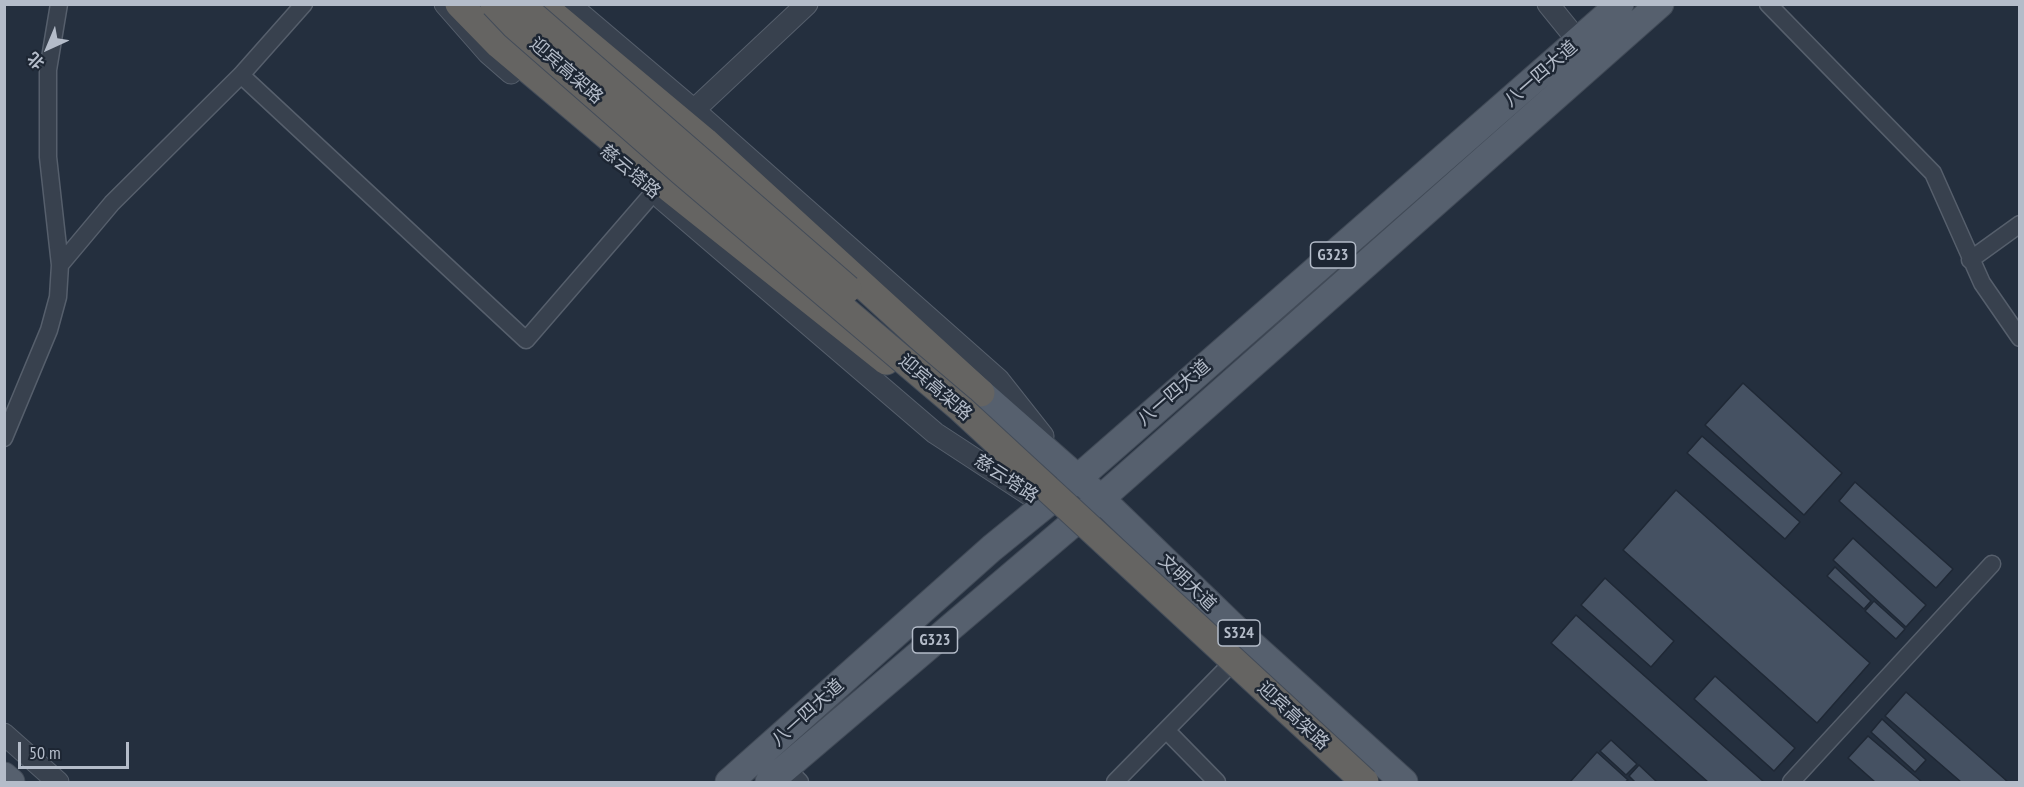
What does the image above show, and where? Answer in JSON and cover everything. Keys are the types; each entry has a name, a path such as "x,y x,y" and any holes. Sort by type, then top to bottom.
{"highway":[{"path":"459,4 499,45 670,189 954,416"},
{"name":"迎宾高架路","path":"494,4 514,25 664,156 961,409 1365,783"},
{"name":"迎宾高架路","path":"520,4 971,397 1386,783"},
{"path":"541,4 705,141 981,393"}],"main road":[{"name":"慈云塔路","path":"471,4 503,38 954,416 1022,478 1045,505"},
{"path":"533,4 1077,479"},
{"name":"八一四大道","path":"729,783 992,548 1077,479 1620,4"},
{"name":"八一四大道","path":"785,778 1071,525 1099,497 1660,4"},
{"name":"文明大道","path":"1077,479 1099,497 1249,642 1404,783"},
{"name":"文明大道","path":"1045,505 1071,525 1351,783"},
{"path":"4,776 11,783"}],"street":[{"path":"4,438 49,330 58,297 60,265 48,157 48,70 59,4"},
{"path":"60,265 112,203 242,75 304,4"},
{"name":"慈云塔路","path":"445,4 488,53 935,433 1045,505"},
{"path":"569,4 694,110 998,379 1077,479"},
{"path":"694,110 807,4"},
{"path":"1548,4 1595,62"},
{"path":"1768,4 1933,173 1982,284 2019,338"},
{"path":"242,75 526,340 654,192"},
{"path":"1970,260 2019,224"},
{"path":"1791,783 1992,564"},
{"path":"1115,783 1227,668"},
{"path":"1167,731 1218,783"},
{"path":"4,734 58,783"}],"building":[{"path":"1743,383 1842,473 1804,515 1705,425"},
{"path":"1702,436 1800,522 1785,539 1687,453"},
{"path":"1855,482 1953,569 1936,588 1839,501"},
{"path":"1676,490 1870,663 1817,723 1623,550"},
{"path":"1853,538 1926,605 1906,627 1833,560"},
{"path":"1835,567 1871,601 1864,609 1827,576"},
{"path":"1605,578 1674,641 1651,667 1581,605"},
{"path":"1874,601 1905,629 1896,639 1865,611"},
{"path":"1576,615 1764,782 1708,782 1551,643"},
{"path":"1715,676 1795,748 1774,771 1694,699"},
{"path":"1906,692 2008,782 1961,782 1885,716"},
{"path":"1882,719 1926,760 1915,772 1871,732"},
{"path":"1868,736 1922,782 1875,782 1848,758"},
{"path":"1611,740 1637,764 1626,775 1600,751"},
{"path":"1597,752 1628,780 1625,782 1570,782"},
{"path":"1639,765 1657,782 1635,782 1629,776"}]}
